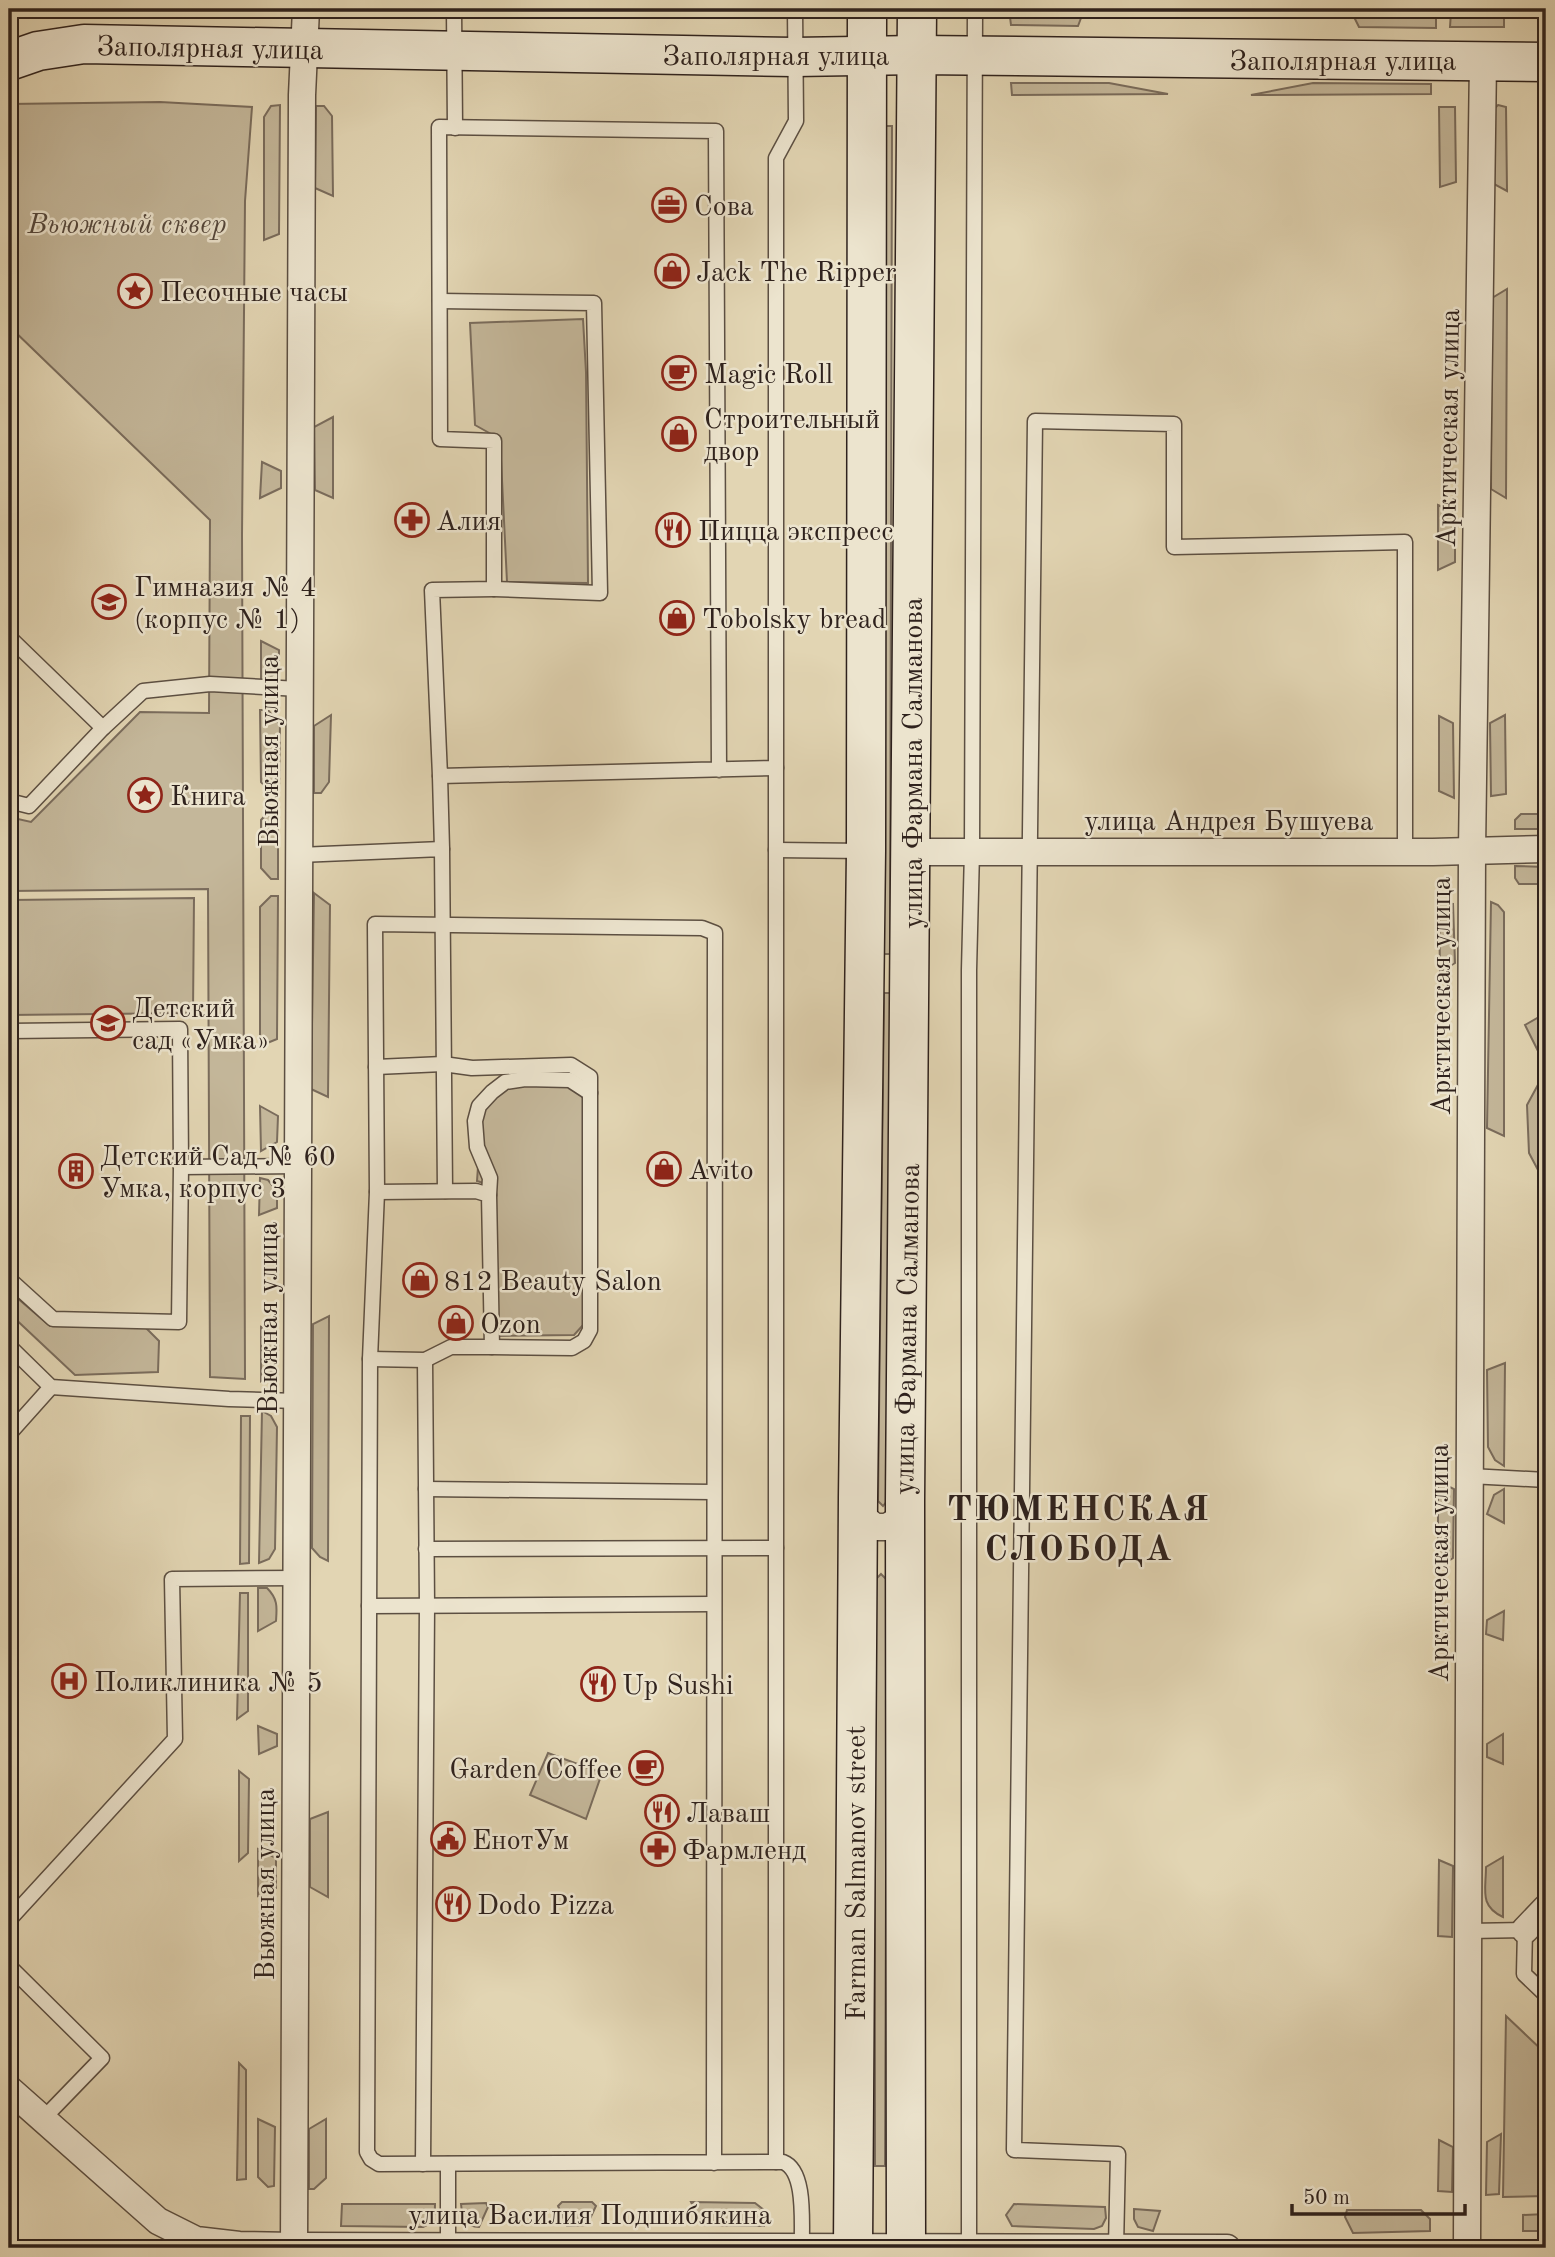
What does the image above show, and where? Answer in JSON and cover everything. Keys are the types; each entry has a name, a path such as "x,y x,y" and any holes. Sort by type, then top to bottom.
{"street":[{"name":"Вьюжная улица","path":"294,2247 299,689 303,47 306,9"},
{"name":"улица Фармана Салманова","path":"867,9 866,851 858,1498 865,1519 875,1527 887,1527 897,1521 905,1501 917,9"},
{"name":"Заполярная улица","path":"9,61 38,51 84,44 794,57 918,55 1546,62"},
{"name":"Арктическая улица","path":"1467,2248 1472,851 1483,61"},
{"name":"улица Андрея Бушуева","path":"912,852 1546,849"},
{"name":"Farman Salmanov street","path":"853,2248 858,1498"},
{"name":"Farman Salmanov street","path":"905,1501 906,2248"},
{"path":"857,1583 865,1563 874,1555 886,1556 897,1562 906,1584"},
{"path":"1525,1930 1546,1908"},
{"name":"улица Василия Подшибякина","path":"9,2089 158,2221 196,2240 294,2247 1227,2248"}],"lane":[{"path":"454,9 455,128"},
{"path":"776,2162 776,158 796,121 795,9"},
{"path":"970,2248 970,970 975,9"},
{"path":"494,589 494,441 440,439 439,127 716,131 719,770"},
{"path":"440,301 594,303 600,593 494,589 432,590 442,849 445,1191"},
{"path":"1116,2247 1118,2154 1014,2150 1035,421 1174,424 1174,547 1405,542 1405,851"},
{"path":"9,637 103,728"},
{"path":"9,801 29,806 103,728 143,691 210,684 299,689"},
{"path":"440,776 776,768"},
{"path":"299,855 442,849"},
{"path":"776,850 866,851"},
{"path":"714,2162 715,933 702,928 375,924 377,1192 370,1359 367,2152 370,2160 379,2164 788,2164 800,2188 802,2248"},
{"path":"9,1031 180,1029 178,1322 53,1319 9,1279"},
{"path":"370,1359 425,1360 451,1347 572,1348 584,1342 590,1330 590,1077 571,1065 472,1068 443,1064 376,1067"},
{"path":"492,1347 490,1178 477,1147 475,1121 479,1106 492,1091 505,1082 525,1079 570,1080 590,1093"},
{"path":"181,1167 298,1166"},
{"path":"377,1192 476,1191 489,1195"},
{"path":"9,1346 51,1387 298,1401"},
{"path":"423,2164 427,1606 425,1360"},
{"path":"9,1434 51,1387"},
{"path":"1470,1476 1546,1480"},
{"path":"426,1489 713,1492"},
{"path":"426,1549 776,1548"},
{"path":"9,1920 175,1740 172,1579 298,1578"},
{"path":"369,1606 713,1604"},
{"path":"1469,1931 1525,1930 1524,1975 1546,1996"},
{"path":"9,1966 102,2058 42,2120"},
{"path":"448,2164 448,2247"}],"green space":[{"path":"1084,10 1078,26 1011,25 1010,17 1013,11"},
{"path":"1351,11 1436,13 1436,28 1359,27"},
{"path":"1451,12 1504,12 1504,27 1450,27"},
{"path":"1011,83 1109,83 1168,94 1012,95"},
{"path":"1313,83 1431,84 1431,94 1251,95"},
{"name":"Вьюжный сквер","path":"160,102 252,107 245,201 242,535 245,1379 210,1377 208,889 9,891 9,817 31,822 140,712 209,713 210,520 9,326 9,104"},
{"path":"280,105 279,234 264,240 264,117 271,106"},
{"path":"1498,105 1506,107 1507,191 1492,183 1493,110"},
{"path":"316,106 324,106 332,116 333,196 315,188"},
{"path":"1439,107 1455,107 1456,182 1440,187"},
{"path":"882,126 892,126 890,954 880,954"},
{"path":"1507,289 1506,498 1491,489 1492,298"},
{"path":"583,319 588,583 507,582 500,439 475,425 470,323"},
{"path":"333,417 333,498 315,490 314,427"},
{"path":"262,462 281,471 281,488 260,498"},
{"path":"1438,505 1455,513 1455,562 1438,570"},
{"path":"261,641 279,650 279,668 268,680 261,681"},
{"path":"260,710 268,710 280,725 279,791 270,791 261,782"},
{"path":"331,715 329,782 321,793 314,793 314,726"},
{"path":"1505,715 1506,794 1491,796 1490,723"},
{"path":"1439,716 1453,723 1454,798 1439,791"},
{"path":"278,808 278,879 271,879 261,868 261,820 271,809"},
{"path":"1521,814 1546,814 1546,829 1515,829 1515,820"},
{"path":"1515,866 1546,867 1546,884 1519,884 1515,878"},
{"path":"314,893 330,905 328,1097 311,1089"},
{"path":"271,896 278,896 277,1039 260,1046 260,907"},
{"path":"194,898 193,1013 9,1015 9,900"},
{"path":"1491,902 1504,912 1504,1136 1487,1128"},
{"path":"1439,903 1453,904 1455,963 1440,972"},
{"path":"884,993 893,993 887,1501 883,1506 878,1501"},
{"path":"1546,1013 1546,1067 1525,1025"},
{"path":"1546,1070 1546,1185 1529,1153 1527,1105"},
{"path":"559,1084 577,1088 587,1097 584,1324 574,1335 497,1336 496,1187 477,1181 482,1111 507,1085"},
{"path":"260,1106 278,1116 277,1142 261,1151"},
{"path":"260,1178 268,1180 277,1191 277,1208 259,1215"},
{"path":"9,1291 50,1326 145,1327 159,1341 158,1372 75,1375 9,1313"},
{"path":"329,1316 328,1561 312,1548 313,1324"},
{"path":"261,1327 278,1336 278,1351 275,1366 261,1381"},
{"path":"1505,1363 1504,1466 1495,1460 1488,1447 1487,1370"},
{"path":"262,1411 271,1416 277,1427 275,1549 269,1559 259,1563"},
{"path":"241,1416 250,1416 249,1563 240,1564"},
{"path":"1438,1481 1454,1489 1453,1558 1438,1568"},
{"path":"1504,1489 1504,1523 1487,1514 1494,1495"},
{"path":"881,1574 887,1580 885,2166 875,2166 875,1580"},
{"path":"258,1588 267,1588 271,1592 277,1611 276,1621 258,1631"},
{"path":"240,1593 248,1593 248,1711 237,1719"},
{"path":"1504,1611 1503,1640 1486,1634 1487,1620"},
{"path":"258,1726 277,1734 277,1746 259,1754"},
{"path":"1503,1734 1503,1764 1487,1757 1487,1744"},
{"path":"548,1753 602,1773 586,1819 530,1795"},
{"path":"239,1771 249,1779 248,1853 239,1861"},
{"path":"328,1812 328,1897 310,1887 310,1819"},
{"path":"258,1849 276,1858 276,1888 258,1896"},
{"path":"1503,1857 1503,1917 1490,1908 1485,1890 1486,1867"},
{"path":"1439,1860 1453,1866 1452,1937 1438,1936"},
{"path":"1506,2016 1546,2054 1546,2196 1503,2197"},
{"path":"239,2063 246,2070 246,2179 237,2180"},
{"path":"258,2119 275,2127 274,2186 268,2187 258,2177"},
{"path":"326,2119 326,2178 314,2189 309,2189 309,2129"},
{"path":"1501,2134 1499,2194 1486,2195 1487,2142"},
{"path":"1439,2140 1453,2147 1452,2192 1438,2191"},
{"path":"562,2202 592,2202 596,2206 587,2225 567,2226 558,2206"},
{"path":"691,2202 755,2203 764,2210 764,2226 702,2225"},
{"path":"486,2203 488,2207 479,2227 467,2223 461,2204"},
{"path":"342,2204 435,2204 435,2208 432,2221 423,2227 341,2226"},
{"path":"1014,2204 1105,2207 1106,2218 1102,2226 1094,2229 1012,2226 1006,2215"},
{"path":"1134,2209 1160,2211 1153,2231 1138,2227 1134,2219"},
{"path":"1347,2210 1421,2210 1430,2219 1430,2231 1353,2233 1345,2217"},
{"path":"1546,2214 1546,2231 1523,2231 1523,2215"}],"place":[{"name":"Сова","path":"669,205"},
{"name":"Jack The Ripper","path":"672,271"},
{"name":"Песочные часы","path":"135,291"},
{"name":"Magic Roll","path":"679,373"},
{"name":"Строительный двор","path":"679,434"},
{"name":"Алия","path":"412,520"},
{"name":"Пицца экспресс","path":"673,530"},
{"name":"Гимназия № 4 (корпус № 1)","path":"109,602"},
{"name":"Tobolsky bread","path":"677,618"},
{"name":"Книга","path":"145,795"},
{"name":"Детский сад «Умка»","path":"108,1023"},
{"name":"Avito","path":"664,1169"},
{"name":"Детский Сад № 60 Умка, корпус 3","path":"76,1171"},
{"name":"812 Beauty Salon","path":"420,1280"},
{"name":"Ozon","path":"456,1323"},
{"name":"Поликлиника № 5","path":"69,1681"},
{"name":"Up Sushi","path":"598,1684"},
{"name":"Garden Coffee","path":"646,1768"},
{"name":"Лаваш","path":"662,1812"},
{"name":"ЕнотУм","path":"448,1839"},
{"name":"Фармленд","path":"658,1849"},
{"name":"Dodo Pizza","path":"453,1904"}],"district":[{"name":"ТЮМЕНСКАЯ СЛОБОДА","path":"1079,1528"}]}
